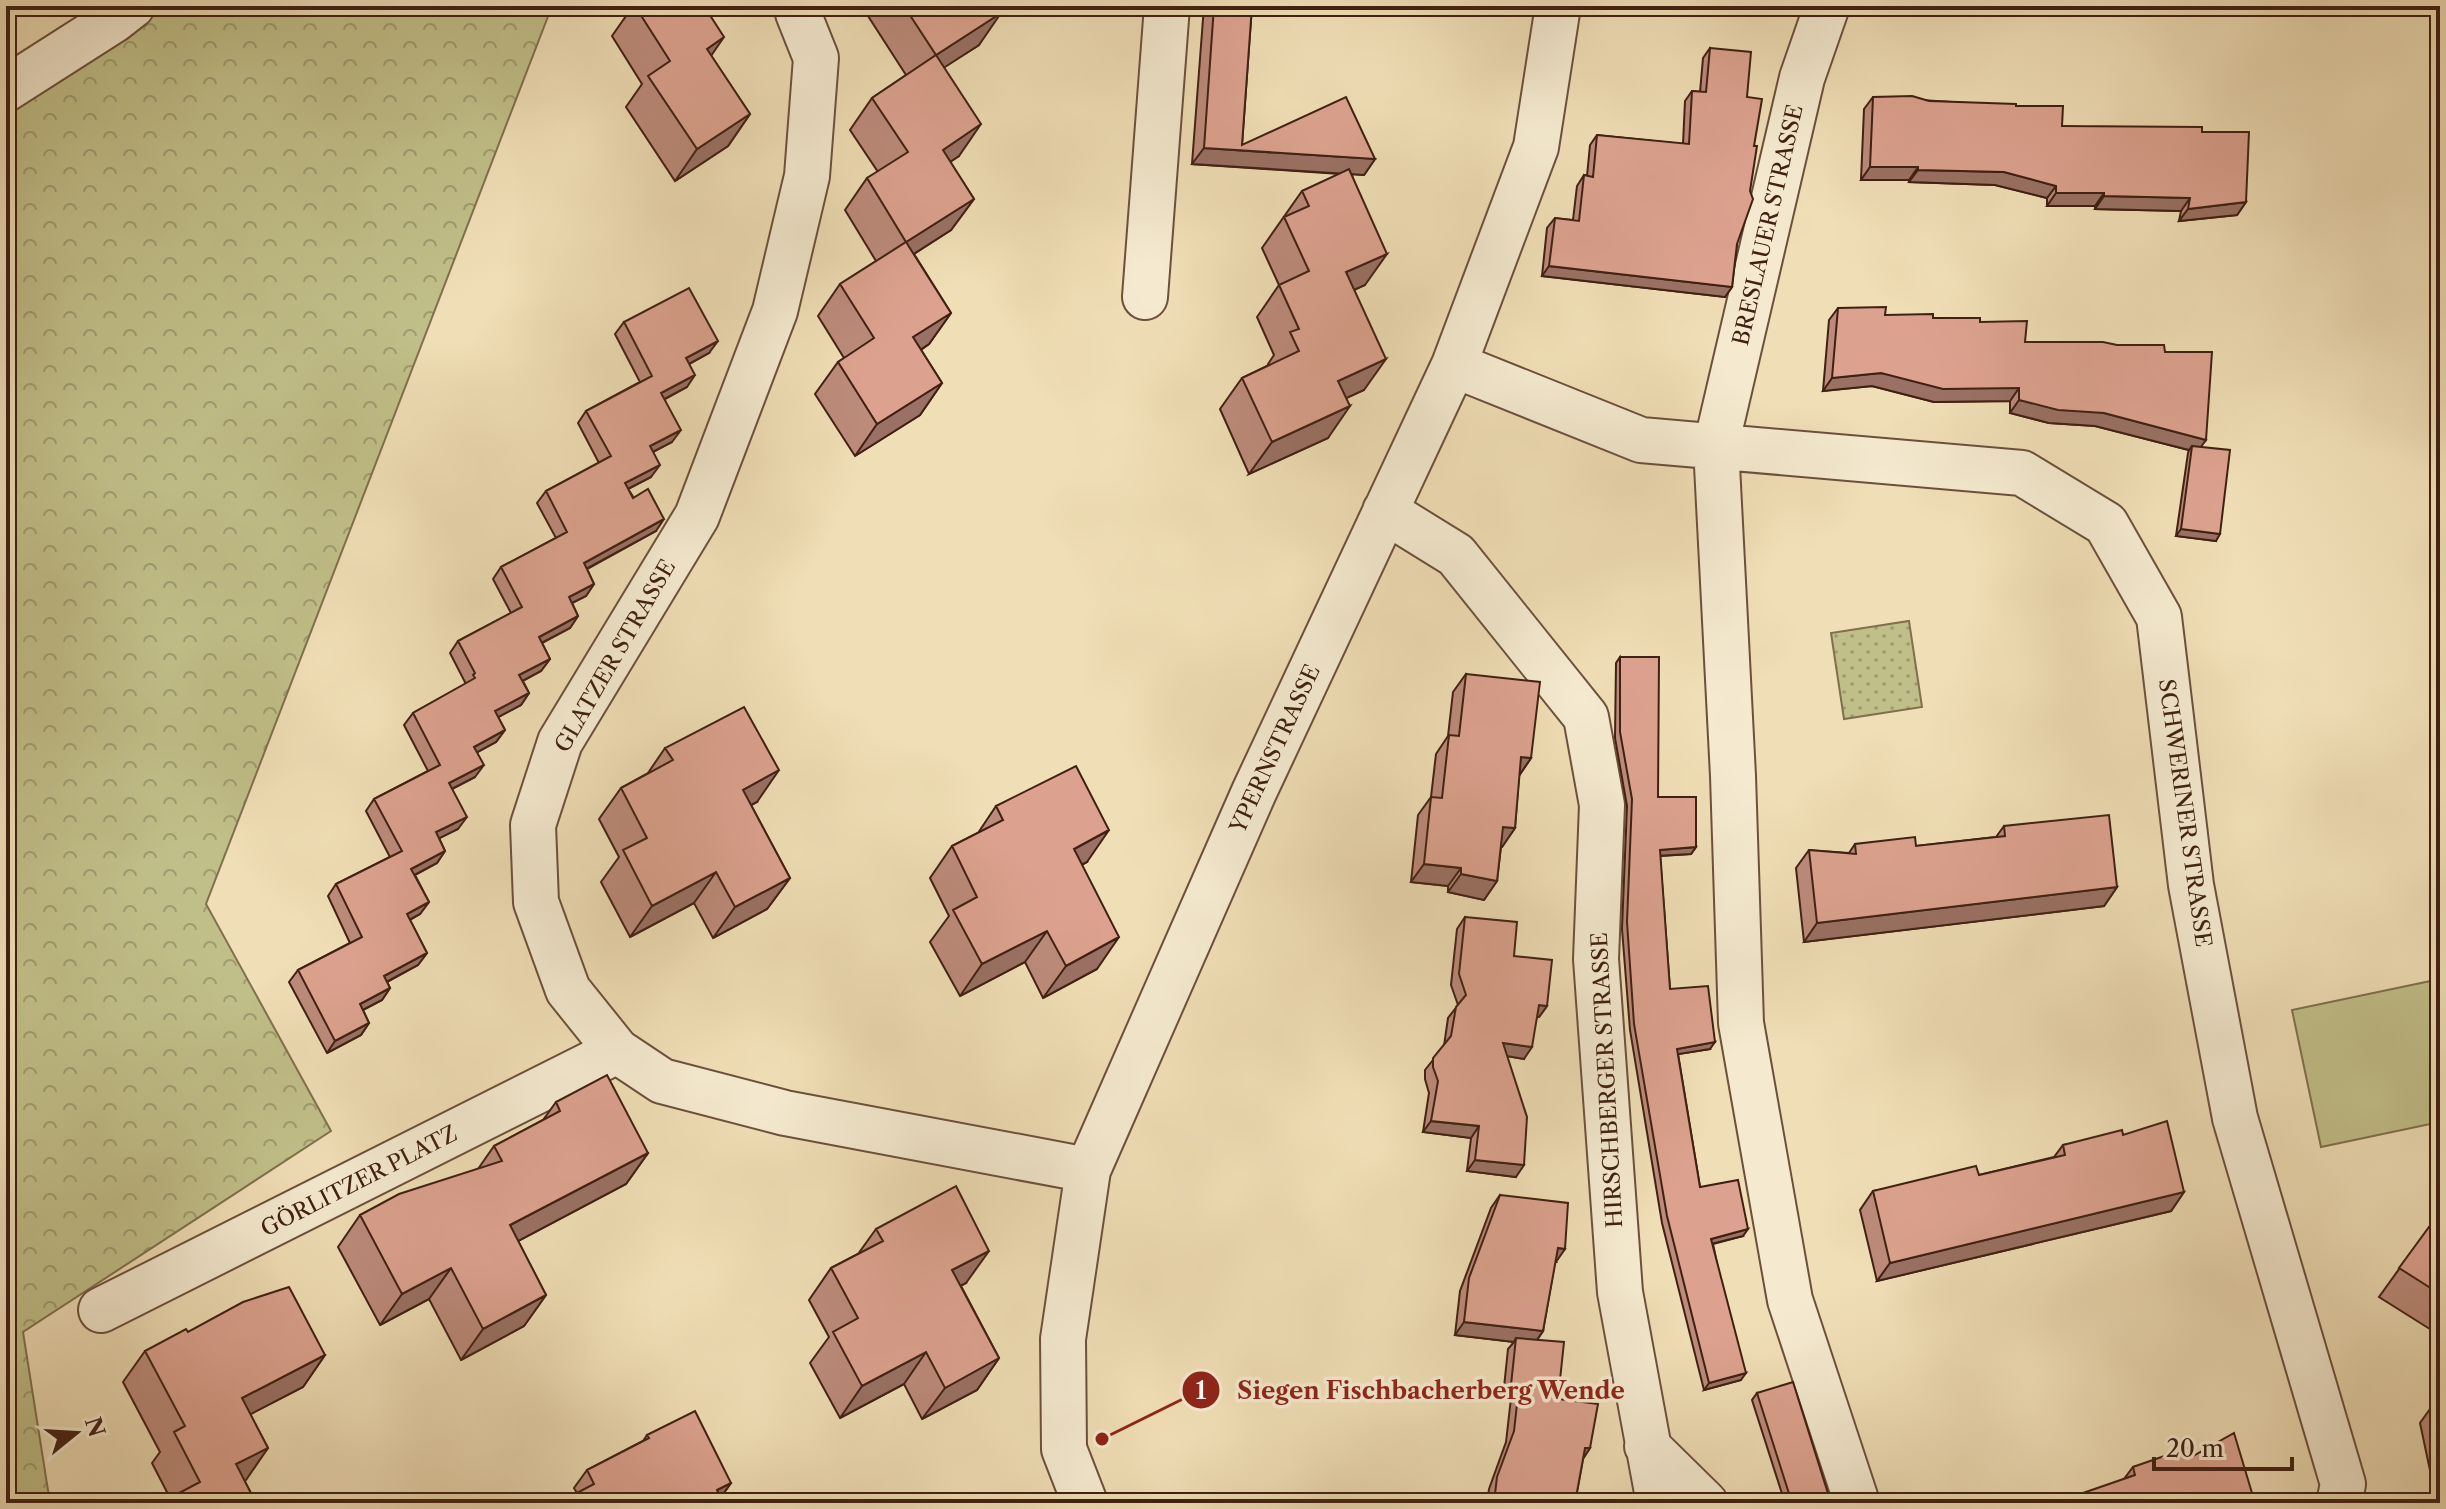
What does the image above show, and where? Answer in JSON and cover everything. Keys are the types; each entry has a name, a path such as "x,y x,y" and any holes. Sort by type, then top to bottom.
{"street":[{"path":"6,89 132,6"},
{"path":"1145,297 1167,6"},
{"name":"YPERNSTRASSE","path":"1085,1503 1064,1449 1063,1339 1088,1170 1254,792 1454,365 1536,147 1558,6"},
{"name":"BRESLAUER STRASSE","path":"1716,446 1802,78 1827,6"},
{"name":"GLATZER STRASSE","path":"798,13 816,58 807,176 775,311 697,516 560,742 533,825 536,902 568,990 617,1051 662,1081 785,1113 1088,1170"},
{"name":"SCHWERINER STRASSE","path":"1454,365 1641,440 2022,473 2106,524 2159,617 2191,885 2235,1118 2343,1484 2339,1503"},
{"path":"1716,446 1733,776 1741,1023 1790,1300 1857,1503"},
{"name":"HIRSCHBERGER STRASSE","path":"1385,511 1456,555 1586,717 1602,805 1596,959 1620,1292 1659,1503"},
{"name":"GÖRLITZER PLATZ","path":"101,1310 617,1051"},
{"path":"1647,1446 1705,1503"}],"green space":[{"path":"148,6 552,6 206,904 331,1131 23,1332 50,1503 6,1503 6,104"},
{"path":"1909,621 1922,707 1844,719 1831,633"},
{"path":"2440,979 2440,1122 2321,1147 2292,1010"}],"building":[{"path":"635,6 704,6 724,37 707,49 750,114 697,149 648,76 670,61"},
{"path":"904,6 996,6 1001,13 936,55"},
{"path":"1214,6 1252,6 1242,145 1346,97 1375,159 1204,148"},
{"path":"1710,48 1751,52 1747,97 1762,99 1754,146 1757,146 1750,191 1753,199 1737,244 1732,287 1549,266 1555,218 1579,221 1584,175 1593,177 1597,135 1689,144 1692,91 1706,92"},
{"path":"936,55 981,124 943,150 974,199 906,242 867,178 908,152 872,98"},
{"path":"1912,96 1929,101 2063,106 2062,126 2202,127 2202,132 2249,132 2246,202 2188,209 2190,198 2056,193 2056,186 2004,172 1870,167 1873,97"},
{"path":"1349,169 1387,254 1346,272 1386,359 1338,381 1350,406 1272,442 1242,378 1299,351 1290,332 1299,329 1279,285 1309,271 1284,217 1309,206 1302,191"},
{"path":"906,242 951,313 913,337 942,383 877,424 838,362 874,338 840,284"},
{"path":"689,288 718,341 686,358 695,375 661,393 681,430 650,446 660,465 625,483 633,498 648,489 664,519 584,563 594,584 569,597 578,616 539,637 550,659 519,675 529,693 495,711 505,730 474,747 484,765 449,783 467,817 436,832 445,851 411,869 429,902 407,914 427,953 384,976 390,988 360,1004 369,1023 335,1041 298,970 362,937 336,884 402,851 374,799 440,765 413,713 475,678 458,641 522,607 501,567 567,532 546,491 611,456 586,411 652,376 624,322"},
{"path":"1886,307 1885,315 1933,314 1933,318 1980,318 1980,322 2027,321 2025,342 2164,345 2165,352 2212,352 2206,440 2104,413 2058,410 2019,400 2019,388 1943,389 1881,373 1832,378 1838,308"},
{"path":"2192,446 2230,450 2220,534 2181,529"},
{"path":"1620,657 1659,657 1658,797 1696,797 1696,847 1660,850 1670,989 1708,986 1715,1042 1677,1049 1700,1187 1738,1180 1748,1229 1711,1239 1746,1373 1709,1383 1667,1216 1634,1024 1627,922 1632,799 1620,732"},
{"path":"1466,674 1540,682 1531,758 1521,757 1515,828 1503,827 1497,881 1461,874 1461,868 1424,864 1431,797 1442,798 1449,735 1459,736"},
{"path":"744,707 779,770 743,790 790,878 735,907 716,872 652,906 623,850 647,838 621,788 673,760 665,748"},
{"path":"1076,766 1109,830 1074,849 1119,937 1066,966 1047,931 982,964 953,910 977,897 952,846 1003,820 996,806"},
{"path":"2109,815 2117,887 1817,923 1809,850 1856,854 1855,844 1915,837 1916,846 2005,836 2004,826"},
{"path":"1465,917 1517,922 1514,956 1552,960 1547,1006 1539,1005 1532,1047 1503,1043 1527,1117 1524,1165 1475,1160 1479,1126 1431,1121 1438,1081 1433,1058 1451,1036 1456,1007 1466,995 1459,974"},
{"path":"607,1075 648,1153 510,1225 546,1295 483,1329 451,1268 402,1294 360,1215 399,1194 502,1161 494,1146 560,1111 556,1102"},
{"path":"2167,1121 2184,1192 1890,1263 1873,1191 1976,1166 1979,1175 2065,1155 2063,1145 2122,1130 2123,1135"},
{"path":"956,1186 989,1251 952,1270 999,1358 945,1388 926,1352 862,1386 833,1332 858,1318 831,1268 883,1241 876,1229"},
{"path":"1500,1195 1568,1203 1565,1249 1558,1248 1543,1331 1464,1322 1469,1278"},
{"path":"2440,1212 2440,1294 2399,1268"},
{"path":"289,1287 325,1355 242,1398 268,1448 236,1464 256,1503 165,1503 200,1482 174,1432 185,1426 145,1351 243,1302"},
{"path":"1516,1338 1564,1342 1558,1399 1598,1404 1590,1448 1585,1448 1575,1503 1494,1503 1497,1477 1514,1431 1519,1386 1511,1385"},
{"path":"1793,1382 1831,1503 1792,1503 1757,1393"},
{"path":"695,1411 731,1483 717,1490 724,1503 558,1503 594,1484 587,1470"},
{"path":"2234,1433 2255,1503 2054,1503 2135,1475 2133,1467 2190,1447 2193,1456"},
{"path":"2048,1495 2050,1503 2024,1503"}],"place":[{"name":"Siegen Fischbacherberg Wende","path":"1102,1439"}]}
